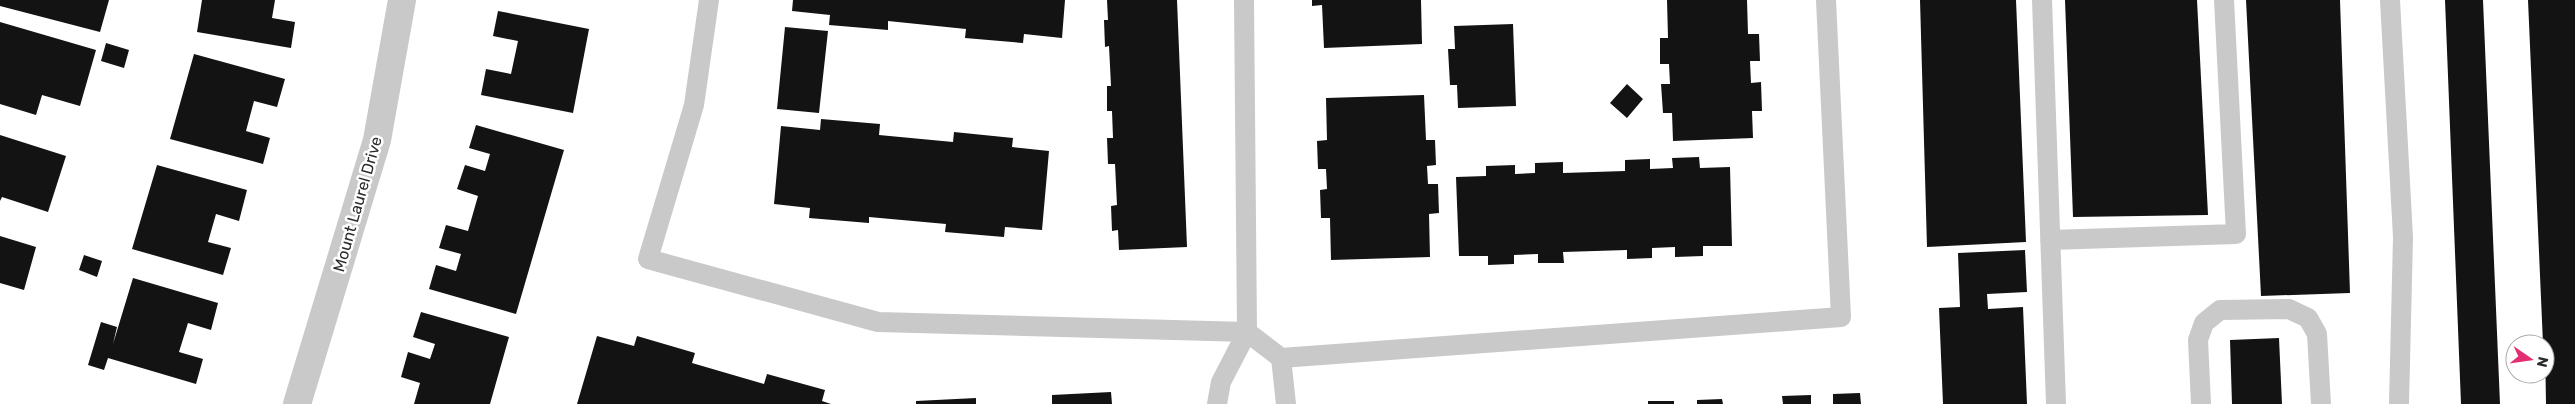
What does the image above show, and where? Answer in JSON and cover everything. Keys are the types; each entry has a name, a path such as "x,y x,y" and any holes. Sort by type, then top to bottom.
{"street":[{"name":"Mount Laurel Drive","path":"297,404 377,140 402,0"}],"lane":[{"path":"709,0 694,105 648,260 878,322 1247,332 1281,358 1841,317 1826,0"},
{"path":"1217,404 1221,382 1247,332 1244,0"},
{"path":"2042,0 2056,404"},
{"path":"2050,240 2236,234 2224,0"},
{"path":"2390,0 2402,238 2399,404"},
{"path":"2201,404 2198,340 2204,323 2220,310 2289,310 2308,318 2317,334 2321,404"},
{"path":"1281,358 1286,404"}],"building":[{"path":"0,0 109,0 100,32 0,6"},
{"path":"202,0 275,0 272,18 295,22 291,48 197,32"},
{"path":"793,0 1065,0 1062,38 1024,34 1023,43 965,38 966,29 888,21 888,30 829,25 830,15 792,11"},
{"path":"1107,0 1177,0 1187,247 1119,250 1118,230 1112,231 1111,206 1117,205 1115,164 1108,164 1107,138 1113,138 1112,111 1107,111 1107,86 1111,86 1109,46 1105,47 1104,20 1108,20"},
{"path":"1312,0 1421,0 1422,44 1324,48 1322,5 1312,6"},
{"path":"1667,0 1747,0 1748,34 1759,34 1760,61 1750,61 1751,83 1761,82 1762,111 1752,111 1753,138 1673,141 1672,113 1663,113 1661,84 1670,84 1669,64 1660,64 1660,38 1668,38"},
{"path":"1920,0 2016,0 2026,242 1927,247"},
{"path":"2065,0 2197,0 2208,215 2073,217"},
{"path":"2246,0 2340,0 2350,293 2261,296"},
{"path":"2445,0 2483,0 2500,404 2461,404"},
{"path":"2528,0 2575,0 2575,404 2546,404 2546,384 2555,384 2555,334 2543,334"},
{"path":"498,11 589,29 573,113 481,95 486,69 511,74 518,41 493,36"},
{"path":"0,22 96,50 80,106 42,95 36,115 0,104"},
{"path":"1513,24 1516,106 1458,108 1457,85 1450,85 1448,49 1455,49 1454,26"},
{"path":"785,27 828,31 819,113 777,109"},
{"path":"106,43 129,50 124,68 101,61"},
{"path":"194,54 285,79 277,107 254,101 246,131 270,138 263,164 170,139"},
{"path":"1627,84 1643,99 1627,118 1610,103"},
{"path":"1424,95 1426,140 1435,140 1436,165 1427,166 1428,184 1438,184 1439,213 1429,214 1430,257 1331,260 1330,218 1321,218 1320,190 1327,189 1326,169 1318,169 1317,141 1327,140 1326,98"},
{"path":"821,119 880,124 879,135 953,142 954,132 1013,138 1012,147 1049,151 1042,230 1005,227 1004,237 945,232 946,224 869,217 869,223 809,218 810,208 774,204 781,126 820,130"},
{"path":"476,125 564,150 516,314 429,289 436,265 456,271 461,254 439,248 446,225 468,231 478,196 457,189 465,165 485,171 490,154 469,148"},
{"path":"0,135 66,156 48,212 2,197 0,201"},
{"path":"1699,157 1700,168 1730,167 1732,246 1703,246 1703,256 1675,257 1675,247 1652,248 1652,258 1627,259 1627,250 1563,252 1564,263 1538,263 1538,254 1514,255 1514,264 1488,265 1488,256 1459,256 1456,177 1486,176 1486,166 1515,165 1515,174 1535,173 1535,163 1563,162 1563,173 1625,171 1625,160 1650,159 1650,169 1673,168 1672,158"},
{"path":"157,165 247,190 239,221 216,214 208,242 231,248 223,275 132,249"},
{"path":"0,236 36,247 24,290 0,283"},
{"path":"2025,250 2027,292 1987,294 1988,309 2023,307 2027,404 1943,404 1939,308 1960,307 1958,253"},
{"path":"84,255 102,261 97,277 79,270"},
{"path":"133,278 218,303 211,330 188,323 179,352 203,359 196,384 108,358 104,370 88,365 101,322 117,327 113,344"},
{"path":"421,312 509,337 490,404 414,404 420,383 401,377 408,352 430,359 435,344 413,337"},
{"path":"597,336 634,346 637,336 695,353 692,363 764,384 767,374 825,390 822,401 831,404 577,404"},
{"path":"2279,338 2282,404 2232,404 2230,340"},
{"path":"1111,392 1112,404 1052,404 1052,395"},
{"path":"1860,393 1861,404 1833,404 1833,394"},
{"path":"1811,395 1811,404 1783,404 1782,396"},
{"path":"976,398 976,404 916,404 916,401"},
{"path":"1722,399 1723,404 1697,404 1697,400"},
{"path":"1648,401 1674,401 1674,404 1648,404"}]}
